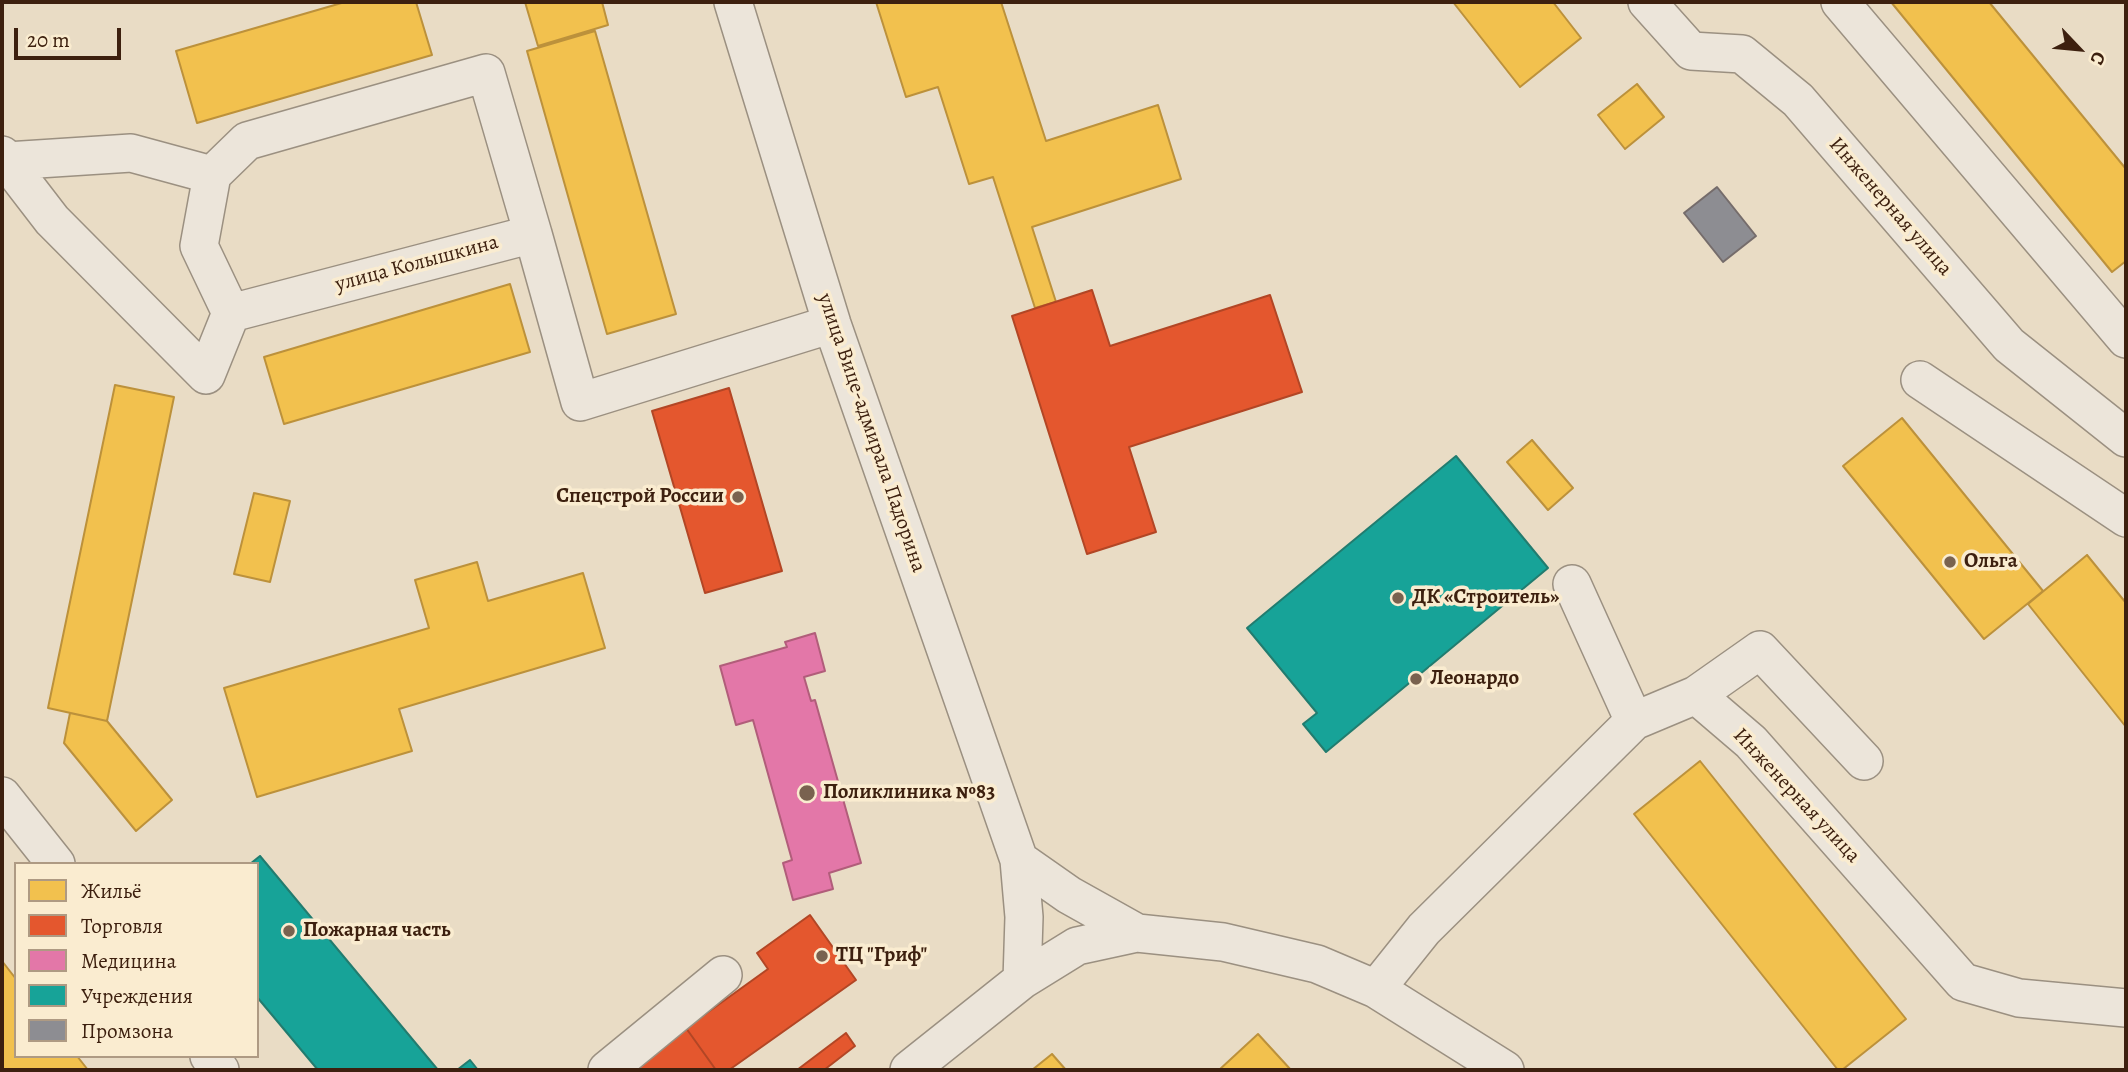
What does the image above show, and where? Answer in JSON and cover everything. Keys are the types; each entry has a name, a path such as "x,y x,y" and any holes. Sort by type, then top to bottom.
{"street":[{"name":"улица Вице-адмирала Падорина","path":"733,2 832,324 1019,860 1024,917 1022,980"},
{"name":"Инженерная улица","path":"1647,2 1691,51 1742,54 1798,100 2009,345 2126,438"},
{"path":"1840,2 2126,339"},
{"path":"4,158 52,220 206,375 231,313 199,246 212,175 247,141 486,73 580,402 832,324"},
{"path":"4,158 131,153 212,175"},
{"name":"улица Колышкина","path":"231,313 533,234"},
{"path":"1920,380 2126,518"},
{"path":"1572,584 1634,721"},
{"path":"1376,989 1424,929 1634,721 1696,695 1760,650 1864,761"},
{"name":"Инженерная улица","path":"1696,695 1751,743 1963,982 2019,998 2126,1008"},
{"path":"4,804 54,862"},
{"path":"1019,860 1069,895 1137,933"},
{"path":"909,1070 1022,980 1077,946 1137,933 1223,942 1317,964 1376,989 1505,1070"},
{"path":"607,1070 723,975"}],"building: Жильё":[{"path":"345,2 416,2 432,55 197,123 176,51"},
{"path":"525,2 602,2 608,25 538,46"},
{"path":"876,2 1001,2 1046,141 1158,105 1181,179 1032,227 1056,302 1035,308 993,177 969,184 938,87 906,97"},
{"path":"1453,2 1553,2 1581,38 1520,87"},
{"path":"1891,2 1989,2 2126,169 2126,261 2112,272"},
{"path":"595,31 676,314 607,334 527,51"},
{"path":"1637,84 1664,117 1625,149 1598,115"},
{"path":"510,284 530,352 284,424 264,357"},
{"path":"115,385 174,397 107,721 48,708"},
{"path":"1902,418 2043,591 1984,639 1843,466"},
{"path":"1532,440 1573,488 1548,510 1507,462"},
{"path":"254,493 290,501 270,582 234,574"},
{"path":"2087,555 2126,603 2126,727 2028,604"},
{"path":"477,562 488,601 583,573 605,648 399,709 412,751 257,797 224,688 429,628 415,580"},
{"path":"70,713 107,721 172,800 136,831 64,743"},
{"path":"1700,761 1906,1019 1842,1070 1838,1070 1634,814"},
{"path":"2,961 14,976 14,1058 79,1058 88,1070 2,1070"},
{"path":"1258,1034 1291,1070 1219,1070"},
{"path":"1052,1054 1066,1070 1032,1070"}],"building: Торговля":[{"path":"1092,290 1110,346 1270,295 1302,392 1129,447 1156,532 1087,554 1012,316"},
{"path":"729,388 782,571 705,593 652,411"},
{"path":"810,915 856,980 729,1070 716,1070 686,1028 768,969 757,953"},
{"path":"686,1028 716,1070 626,1070"},
{"path":"846,1033 855,1046 824,1070 797,1070"}],"building: Медицина":[{"name":"Поликлиника №83","path":"815,633 825,671 804,677 811,701 815,700 861,863 829,873 833,889 793,900 783,863 792,860 753,720 736,725 720,666 787,647 785,642"}],"building: Учреждения":[{"name":"ДК «Строитель»","path":"1456,456 1548,568 1326,752 1303,724 1317,713 1247,628"},
{"name":"Пожарная часть","path":"260,856 438,1070 318,1070 259,999 259,862 252,862"},
{"path":"470,1060 478,1070 457,1070"}],"building: Промзона":[{"path":"1717,187 1756,236 1723,262 1684,213"}],"place":[{"name":"Спецстрой России","path":"738,497"},
{"name":"Ольга","path":"1950,562"},
{"name":"ДК «Строитель»","path":"1398,598"},
{"name":"Леонардо","path":"1416,679"},
{"name":"Поликлиника №83","path":"807,793"},
{"name":"Пожарная часть","path":"289,931"},
{"name":"ТЦ \"Гриф\"","path":"822,956"}]}
